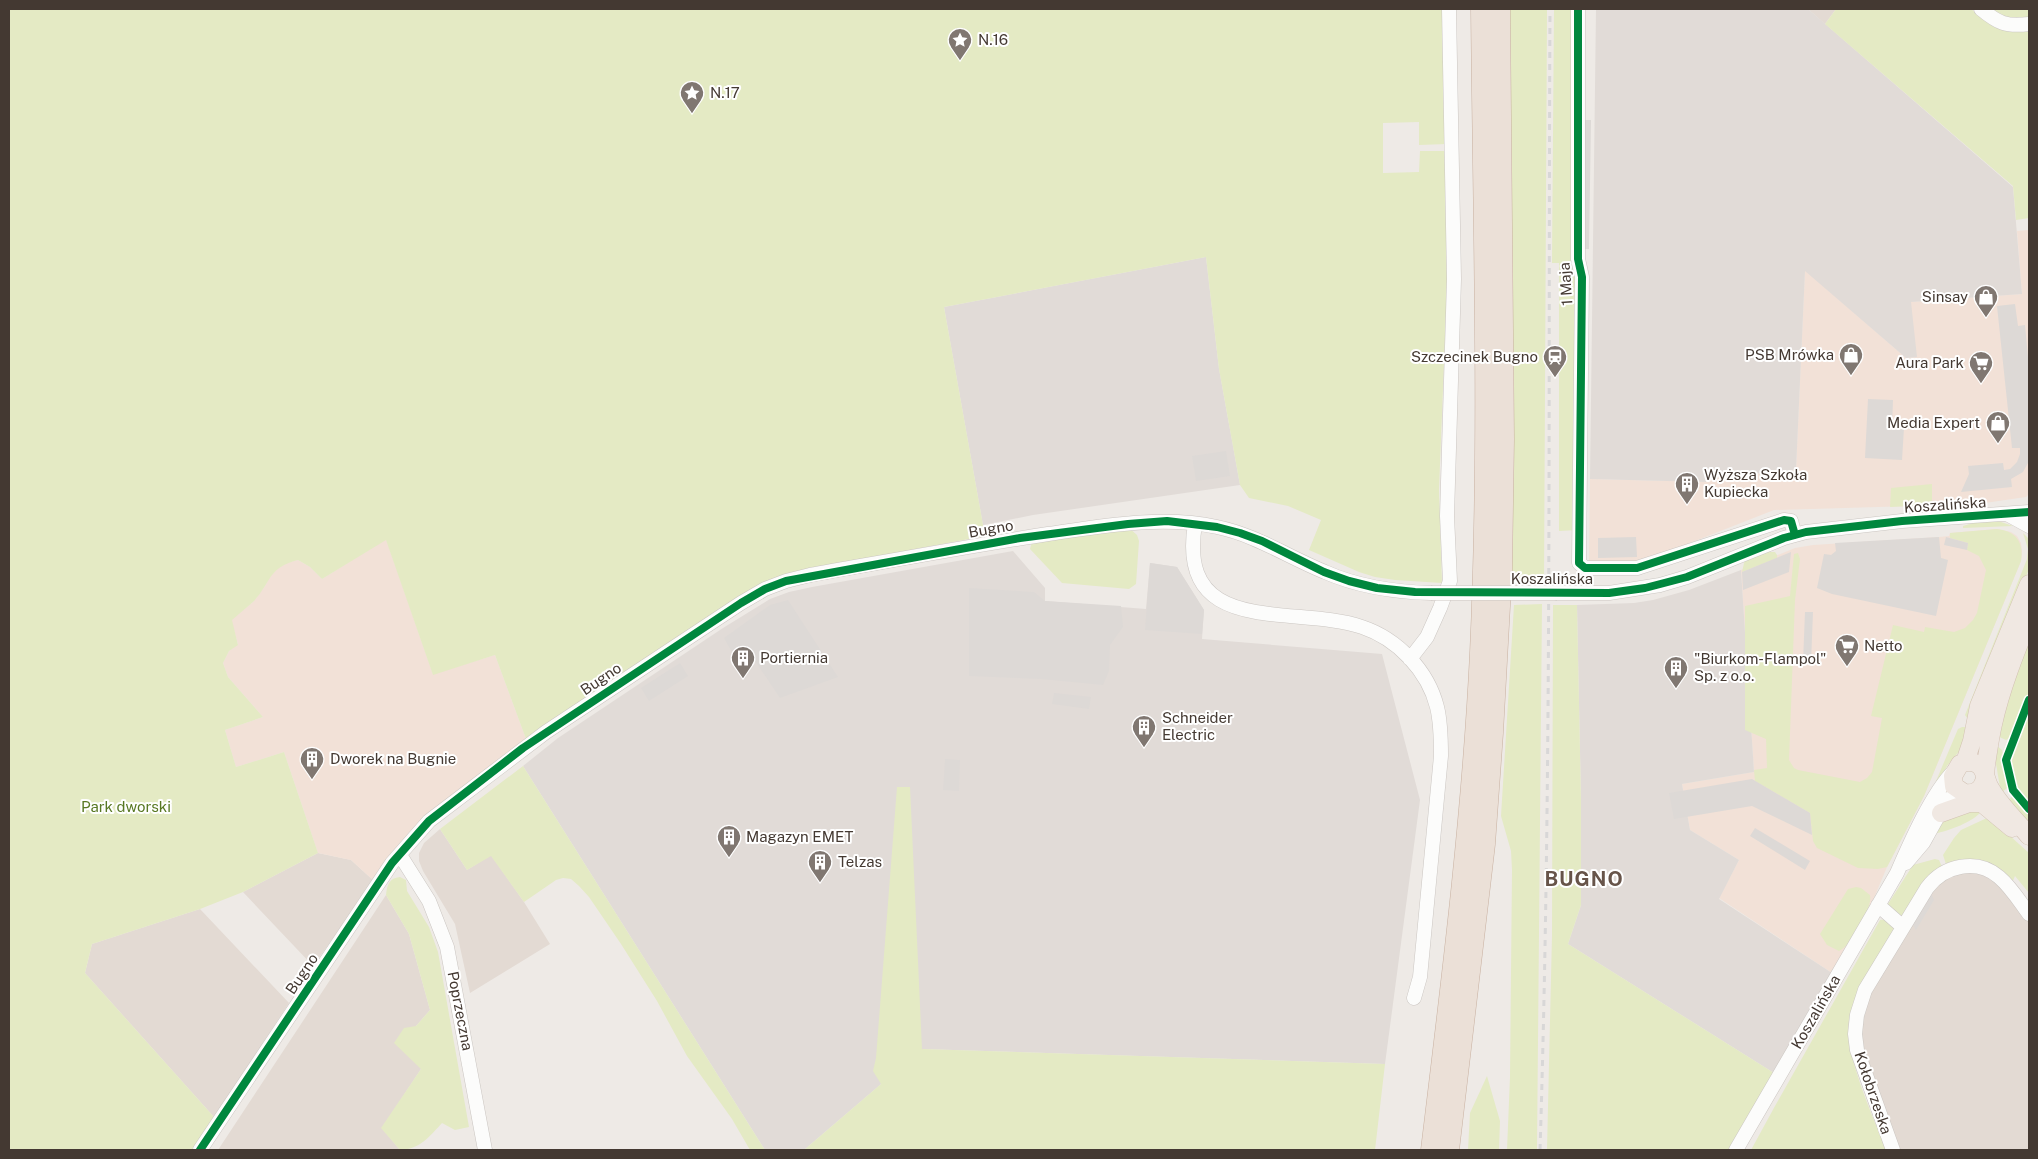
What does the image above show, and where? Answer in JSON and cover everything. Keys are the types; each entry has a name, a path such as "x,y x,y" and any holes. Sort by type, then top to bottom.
{"highway":[{"path":"1431,1150 1459,917 1472,784 1480,656 1485,473 1481,9"},
{"path":"1449,1150 1485,844 1502,570 1504,430 1500,9"}],"main road":[{"name":"Koszalińska","path":"1959,767 1972,741 1979,706 2029,584"},
{"path":"1941,813 1969,803 1971,796 1982,786 1999,700 2029,619"},
{"path":"2029,836 1999,801 1978,764 1959,767 1953,776 1954,786 1971,796 2029,842"}],"street":[{"path":"1410,658 1427,636 1450,581 1447,516 1454,279 1449,9"},
{"name":"1 Maja","path":"1578,9 1578,258 1582,277 1579,558 1582,566 1585,568 1637,568 1784,520 1791,521 1795,535"},
{"path":"1981,9 1995,21 2002,24 2029,24"},
{"name":"Koszalińska","path":"1196,524 1217,527 1262,541 1324,572 1349,581 1401,592 1609,593 1660,585 1687,577 1795,535 1835,528 2029,512"},
{"name":"Koszalińska","path":"2008,514 2029,526"},
{"name":"Bugno","path":"200,1150 400,855 429,821 523,748 717,619 765,589 810,575 1029,537 1147,522 1196,524"},
{"path":"1196,524 1192,542 1194,562 1203,584 1216,598 1232,607 1252,612 1330,619 1362,627 1391,642 1410,658 1430,687 1437,707 1441,756 1420,977 1414,998"},
{"name":"Koszalińska","path":"1736,1150 1897,873 1907,849 1938,790 1959,767"},
{"name":"Koszalińska","path":"1897,873 1923,844 1941,813"},
{"name":"Poprzeczna","path":"400,855 416,879 436,917 447,947 485,1150"},
{"name":"Kołobrzeska","path":"1893,1150 1857,1050 1855,1025 1862,997 1903,927 1933,881 1946,871 1962,866 1977,867 1996,875 2005,883 2029,914"},
{"path":"1878,905 1903,927"}],"shaded area":[{"path":"1596,9 1808,9 2013,187 2022,294 1911,302 1917,357 1906,358 1805,271 1796,470 1776,473 1707,474 1706,482 1590,479"},
{"path":"1808,9 1836,9 1825,24"},
{"path":"1582,120 1591,120 1589,249 1582,249"},
{"path":"2029,230 2029,494 2026,497 1978,504 1774,510 1639,563 1589,564 1590,479 1706,482 1706,474 1776,473 1796,470 1805,270 1906,358 1916,357 1910,302 2022,294 2017,231"},
{"path":"1206,257 1219,369 1240,485 1033,515 983,525 944,307"},
{"path":"2015,304 2018,326 2025,325 2029,368 2029,461 2023,472 2011,479 2012,487 1961,492 1969,474 1968,466 2003,463 2004,470 2010,469 2017,462 2020,454 2020,448 2012,448 1997,306"},
{"path":"1868,399 1893,400 1892,428 1904,428 1902,460 1865,458"},
{"path":"1226,451 1230,476 1196,481 1192,456"},
{"path":"1997,529 2011,532 2017,536 2021,543 2021,561 1924,796 1887,867 1869,910 1832,973 1719,898 1739,860 1690,830 1682,784 1754,772 1741,570 1795,548 1813,545 1939,537 1949,536 1950,533"},
{"path":"1636,537 1637,557 1598,558 1598,538"},
{"path":"1939,537 1941,558 1948,560 1936,616 1832,594 1817,588 1824,554 1831,555 1836,551 1835,543"},
{"path":"1946,537 1968,543 1967,550 1944,545"},
{"path":"386,539 433,674 495,655 526,739 425,816 374,881 351,860 318,853 284,752 236,767 225,730 263,717 228,677 223,663 229,651 238,644 231,620 253,602 265,586 272,572 286,563 298,560 310,567 322,579"},
{"path":"1013,551 1045,588 1045,601 1146,609 1150,563 1177,567 1204,610 1202,639 1382,654 1420,800 1385,1064 922,1049 804,1150 765,1150 523,766 558,738 723,628 770,599 789,592 812,587"},
{"path":"1791,552 1789,572 1743,590 1742,572"},
{"path":"1150,563 1177,567 1204,610 1202,634 1145,630"},
{"path":"1741,570 1754,772 1682,784 1690,830 1739,860 1719,899 1832,973 1774,1073 1568,944 1581,905 1577,605 1634,603 1653,600 1689,590"},
{"path":"969,588 1034,592 1045,601 1121,606 1123,627 1110,645 1109,671 1103,685 1041,679 969,676"},
{"path":"788,600 838,677 780,698 753,658 740,666 724,638 770,605"},
{"path":"1805,612 1813,612 1811,663 1803,662"},
{"path":"680,663 688,676 649,701 641,688"},
{"path":"1054,693 1091,697 1089,709 1052,704"},
{"path":"945,759 960,760 959,791 943,790"},
{"path":"1752,779 1810,813 1812,835 1752,806 1674,819 1669,793"},
{"path":"1755,828 1810,861 1805,870 1750,836"},
{"path":"440,829 467,870 491,855 524,902 550,944 470,993 455,924 419,861 419,853 424,843"},
{"path":"318,853 351,860 374,881 313,966 243,892"},
{"path":"1971,863 2029,908 2029,1150 1886,1150 1851,1054 1847,1027 1850,1011 1860,991 1924,886"},
{"path":"1930,891 1934,900 1916,930 1912,923"},
{"path":"386,895 409,934 430,1010 416,1026 421,1069 382,1128 400,1150 218,1150"},
{"path":"200,909 289,1003 214,1117 85,973 92,944"}],"green space":[{"name":"Park dworski","path":"9,9 1443,9 1447,144 1419,145 1419,122 1383,123 1383,173 1419,172 1420,151 1447,151 1447,287 1439,490 1442,583 1375,577 1309,550 1321,520 1288,506 1249,498 1240,485 1219,369 1206,257 944,307 985,536 809,569 543,727 526,739 495,655 433,675 386,540 322,579 310,567 298,560 288,563 271,576 253,602 232,620 238,645 229,651 223,663 228,677 263,717 225,730 236,767 284,752 318,853 243,892 200,909 92,944 85,973 214,1117 192,1150 9,1150"},
{"path":"1509,9 1547,9 1544,583 1511,583"},
{"path":"1554,9 1574,9 1571,258 1578,278 1578,530 1559,531 1559,263 1552,263"},
{"path":"1836,9 1971,9 1994,27 2016,32 2029,31 2029,218 2016,220 2013,186 1825,24"},
{"path":"1991,9 2029,9 2029,17 2009,18"},
{"path":"1932,484 1932,505 1890,507 1891,488"},
{"path":"1979,521 1998,521 2013,526 1963,528 1963,526"},
{"path":"1128,527 1137,535 1139,541 1136,584 1129,589 1062,583 1030,549 1032,542"},
{"path":"1997,529 2014,535 2020,543 2021,561 1924,796 1887,867 1878,869 1858,868 1817,848 1813,841 1810,813 1755,781 1754,770 1767,768 1766,739 1745,730 1745,606 1790,596 1794,554 1798,553 1800,559 1795,600 1789,760 1794,768 1798,770 1860,782 1872,772 1882,718 1871,716 1893,625 1924,632 1925,627 1954,632 1965,628 1977,613 1986,570 1979,556 1967,550 1968,543 1950,538 1950,533"},
{"path":"2023,533 2029,539 2029,569 1969,718 1967,718 1965,715 2027,559 2028,549"},
{"path":"1767,552 1775,552 1777,558 1742,572 1745,559"},
{"path":"1542,604 1537,1150 1507,1150 1510,1077 1512,870 1511,851 1501,816 1514,605"},
{"path":"1553,605 1577,605 1581,905 1568,944 1774,1073 1728,1150 1547,1150 1552,935"},
{"path":"2029,635 2029,694 2011,737 2006,740 1997,736 1999,723"},
{"path":"2029,707 2029,804 2015,786 2009,757"},
{"path":"1968,727 1962,748 1947,766 1933,795 1931,793 1958,729"},
{"path":"1996,745 2002,750 2009,781 2008,787 2001,793 1996,764"},
{"path":"523,766 765,1150 750,1150 732,1119 687,1056 657,1001 621,944 589,897 579,886 571,879 563,878 556,880 524,902 491,856 467,870 440,829"},
{"path":"897,787 910,787 922,1049 1385,1064 1375,1150 804,1150 881,1084 873,1071 876,1058"},
{"path":"2013,796 2029,814 2029,827 2007,801"},
{"path":"1958,810 1983,810 1967,822 1934,834 1936,828"},
{"path":"1989,817 2029,853 2029,893 2015,876 2011,885 2002,876 1947,867 1943,855 1954,838 1961,830"},
{"path":"1935,859 1939,860 1943,869 1905,916 1900,916 1888,904 1913,865"},
{"path":"400,877 406,880 407,891 429,927 438,952 469,1127 455,1130 442,1123 418,1145 413,1148 400,1150 381,1128 421,1069 394,1043 404,1028 416,1026 430,1010 409,934 386,895 389,883 393,879"},
{"path":"1861,888 1870,895 1868,909 1855,935 1839,951 1827,945 1820,934 1848,889"},
{"path":"1880,920 1889,922 1894,929 1855,1000 1849,1025 1853,1061 1886,1150 1751,1150 1775,1106"},
{"path":"1487,1076 1500,1121 1499,1150 1468,1150 1470,1113"}],"railway":[{"path":"1540,1150 1548,722 1550,9"}],"cycle path":[{"path":"1578,9 1578,259 1582,277 1579,563 1585,568 1637,568 1784,520 1791,521 1795,535"},
{"path":"200,1150 392,863 429,821 523,748 741,603 765,589 786,581 1020,538 1128,524 1167,521 1217,527 1240,533 1262,541 1324,572 1377,588 1415,592 1609,593 1645,588 1687,577 1784,538 1806,532 1902,521 2029,512"},
{"path":"2029,700 2006,760 2013,790 2029,809"}],"place":[{"name":"N.16","path":"960,61"},
{"name":"N.17","path":"692,114"},
{"name":"Sinsay","path":"1986,318"},
{"name":"PSB Mrówka","path":"1851,376"},
{"name":"Szczecinek Bugno","path":"1555,378"},
{"name":"Aura Park","path":"1981,384"},
{"name":"Media Expert","path":"1998,444"},
{"name":"Wyższa Szkoła Kupiecka","path":"1687,505"},
{"name":"Netto","path":"1847,667"},
{"name":"Portiernia","path":"743,679"},
{"name":"\"Biurkom-Flampol\" Sp. z o.o.","path":"1676,689"},
{"name":"Schneider Electric","path":"1144,748"},
{"name":"Dworek na Bugnie","path":"312,780"},
{"name":"Magazyn EMET","path":"729,858"},
{"name":"Telzas","path":"820,883"}],"district":[{"name":"BUGNO","path":"1584,879"}]}
